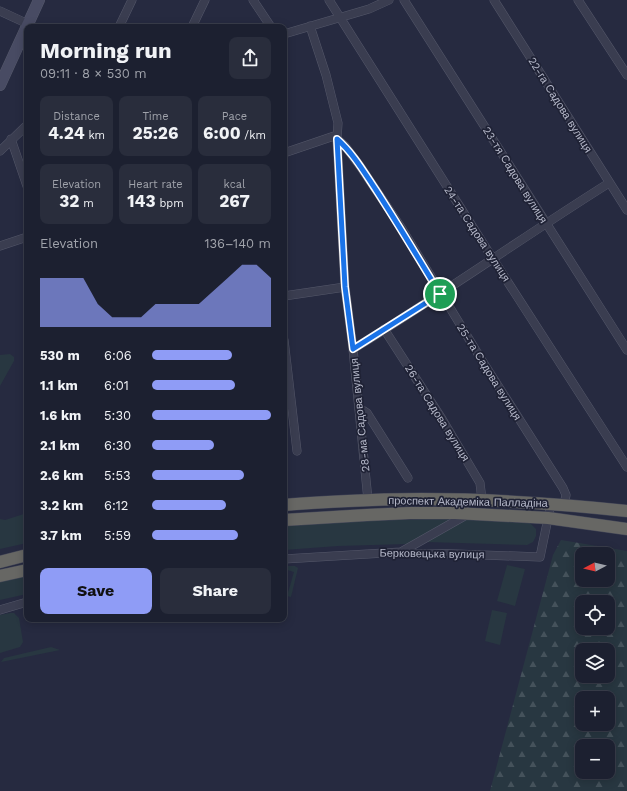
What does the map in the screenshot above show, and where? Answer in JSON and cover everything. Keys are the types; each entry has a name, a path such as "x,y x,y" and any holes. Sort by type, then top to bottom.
{"highway":[{"name":"проспект Академіка Палладіна","path":"287,505 368,500 482,500 564,504 627,511"},
{"name":"проспект Академіка Палладіна","path":"287,520 410,513 468,514 548,518 627,529"},
{"path":"2,560 24,556"},
{"path":"0,576 24,571"}],"main road":[{"path":"28,24 39,0"},
{"path":"0,85 3,69 24,31"}],"street":[{"path":"121,24 132,0"},
{"path":"193,24 205,0"},
{"path":"253,0 269,24"},
{"name":"24-та Садова вулиця","path":"329,0 627,467"},
{"path":"287,33 369,9 389,0"},
{"name":"23-тя Садова вулиця","path":"404,0 627,350"},
{"name":"22-га Садова вулиця","path":"494,0 627,210"},
{"path":"578,0 627,75"},
{"path":"0,11 28,24"},
{"path":"287,152 337,137 338,123 326,75 310,26"},
{"path":"0,151 24,128"},
{"name":"28-ма Садова вулиця","path":"337,137 345,287 353,349 368,500"},
{"name":"25-та Садова вулиця","path":"337,137 346,146 402,229 440,294 563,488 566,495 564,504"},
{"path":"12,139 24,177"},
{"path":"353,349 440,294 545,223 609,183"},
{"path":"0,246 24,238"},
{"path":"287,296 345,287"},
{"name":"26-та Садова вулиця","path":"384,329 442,419 480,483 482,500"},
{"path":"287,366 297,451"},
{"path":"359,410 367,413 408,478"},
{"path":"548,518 552,504"},
{"path":"401,552 468,514"},
{"name":"Берковецька вулиця","path":"287,559 401,552 540,558 548,518"},
{"path":"0,610 24,603"}],"green space":[{"path":"10,354 14,357 14,361 0,386 0,355"},
{"path":"24,514 24,544 0,549 0,519 5,520"},
{"path":"455,518 407,544 338,546 287,550 287,526 333,522"},
{"path":"467,519 530,523 536,529 536,536 533,542 527,545 426,542"},
{"path":"561,540 603,547 575,547 575,587 615,587 615,549 627,551 627,791 490,791 553,555"},
{"path":"507,565 525,569 515,606 497,601"},
{"path":"287,566 295,566 298,568 291,597 287,596 294,572 287,570"},
{"path":"24,576 24,595 0,600 0,581"},
{"path":"492,610 507,613 500,645 485,641"},
{"path":"14,613 19,618 23,642 20,647 0,653 0,615"},
{"path":"51,647 60,650 1,662 4,658"}],"route":[{"path":"337,139 346,146 402,229 440,294 353,349 345,287 337,139"}]}
